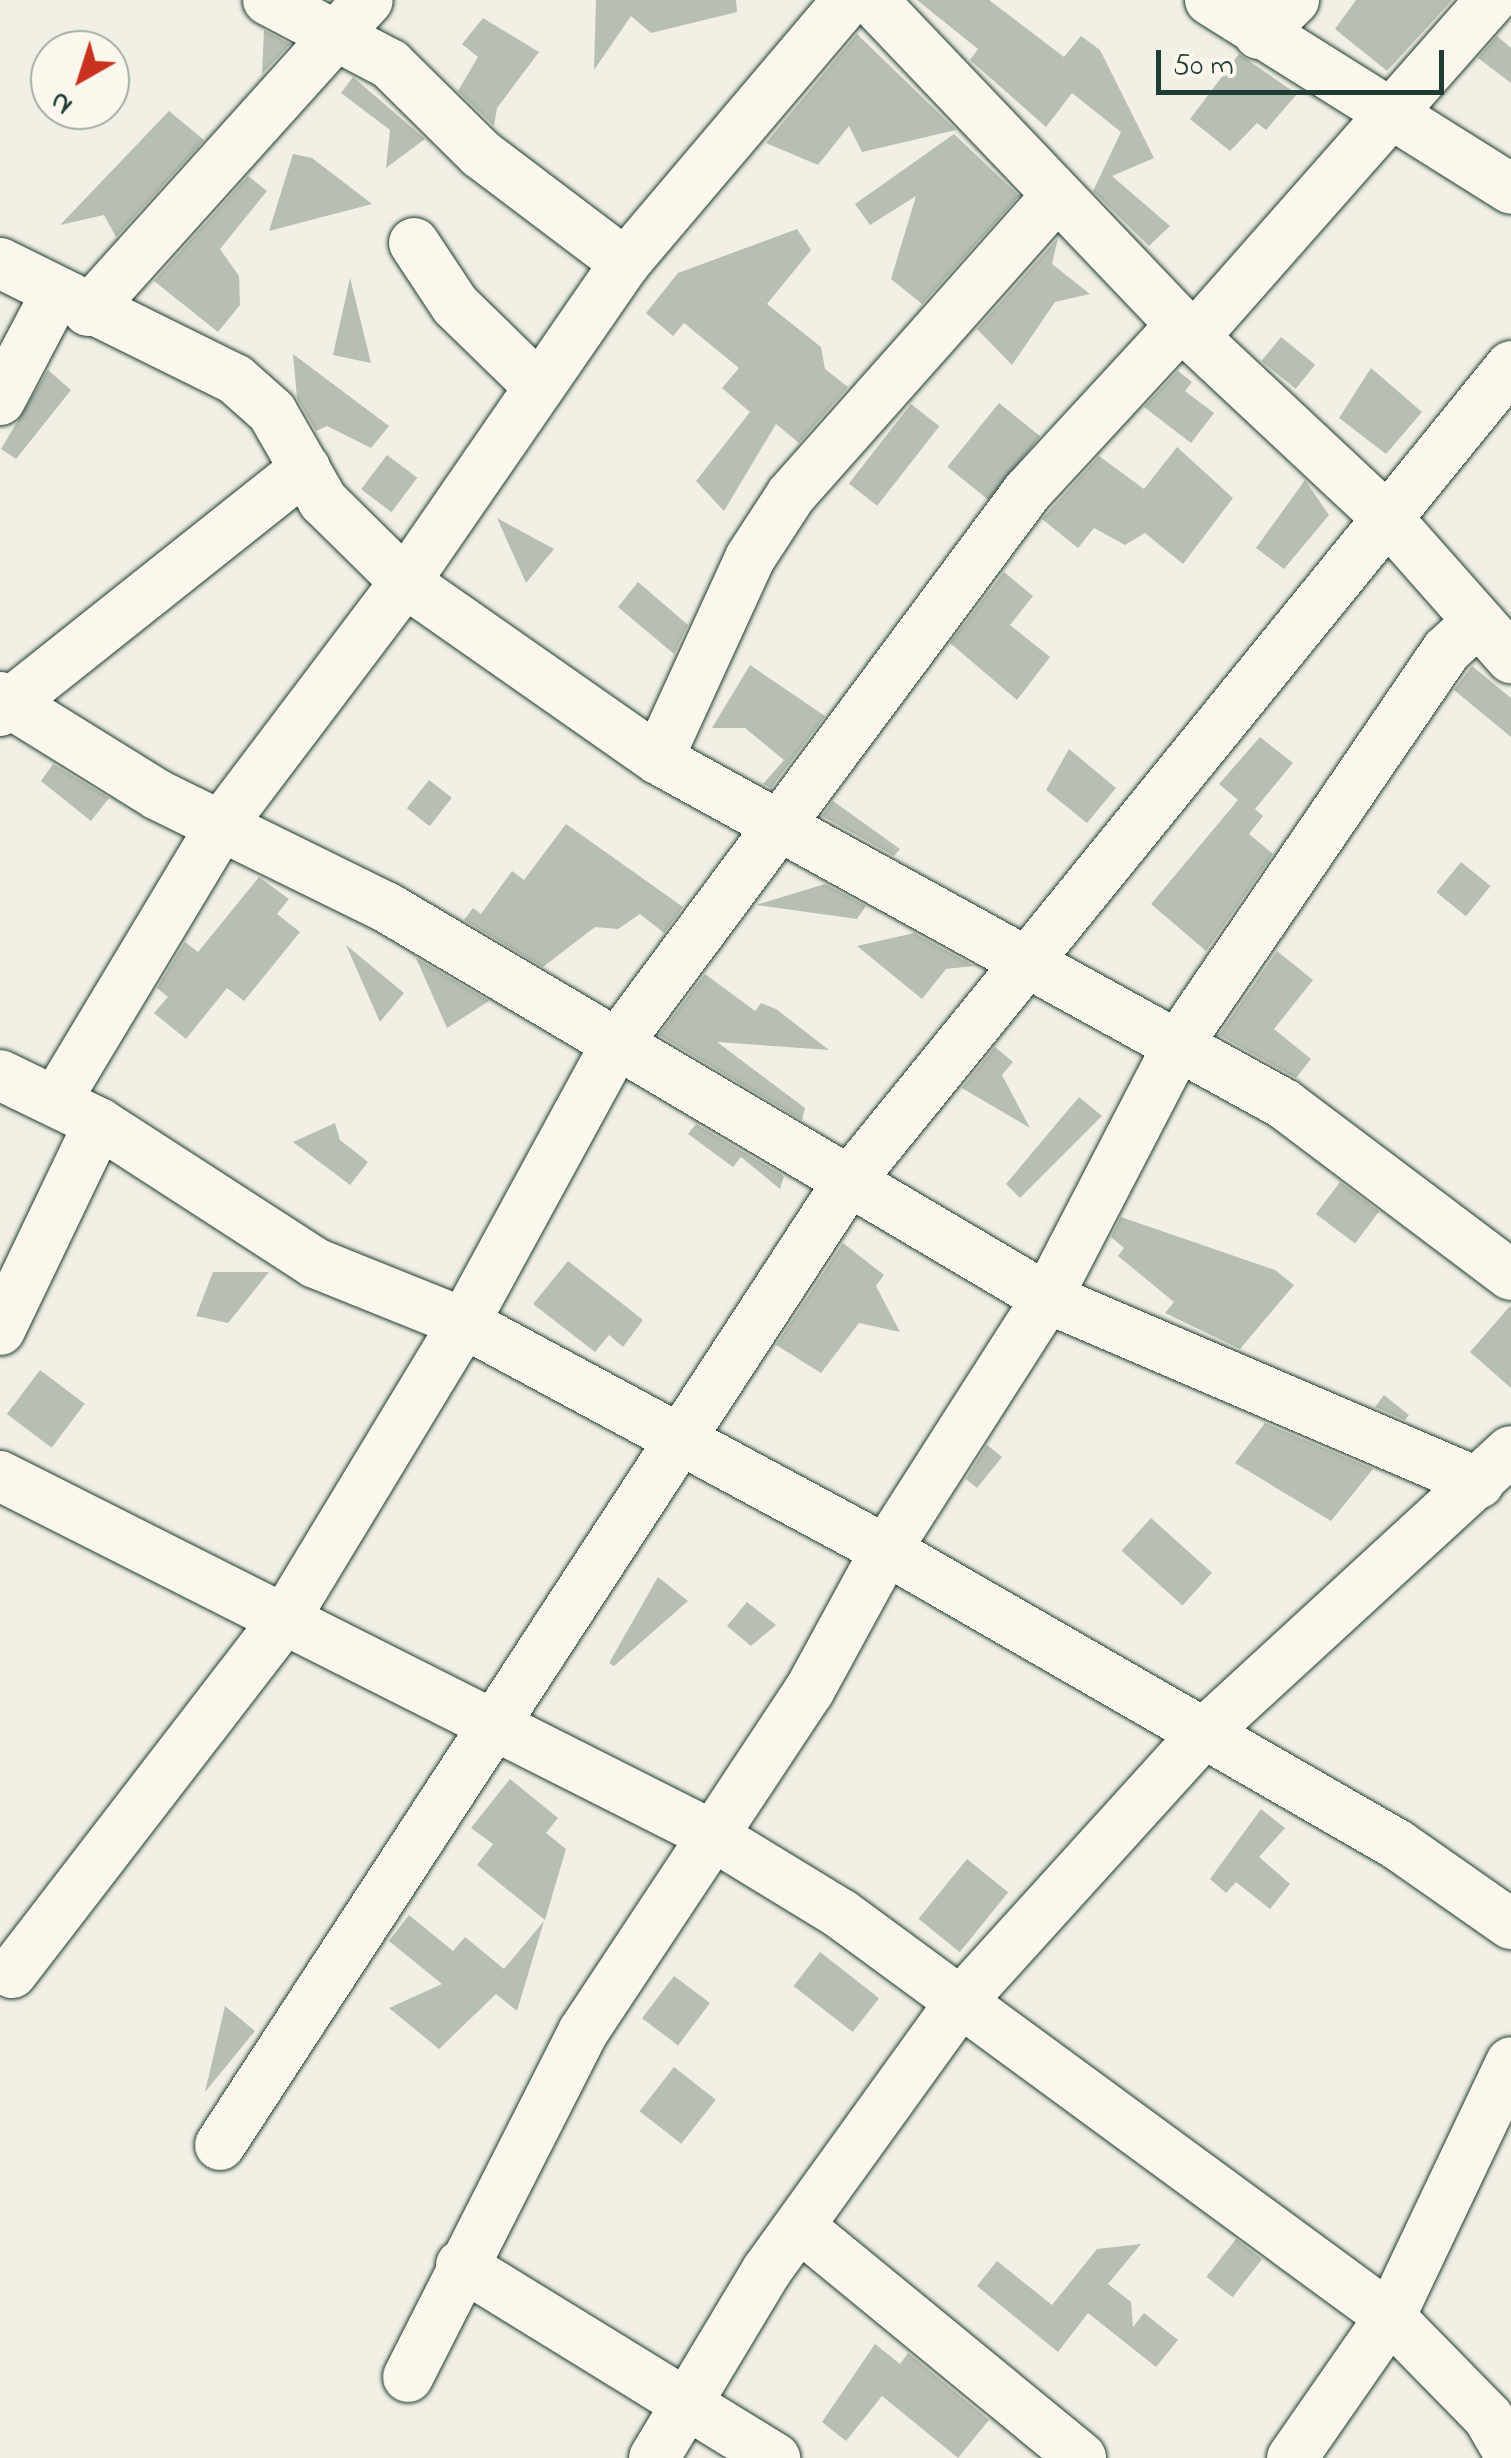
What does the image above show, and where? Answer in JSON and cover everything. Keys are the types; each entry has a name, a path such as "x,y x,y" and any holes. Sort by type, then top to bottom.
{"street":[{"path":"268,0 356,16 481,154 624,263"},
{"path":"0,1330 78,1111 222,824 405,582 624,263 848,0"},
{"path":"872,0 1056,197 1188,330 1388,518 1511,658"},
{"path":"1210,0 1511,189"},
{"path":"1260,34 1294,0"},
{"path":"12,1973 284,1620 464,1323 614,1048 1026,492 1188,330 1394,112 1492,0"},
{"path":"0,400 72,302 356,16"},
{"path":"658,759 750,558 791,494 1056,197"},
{"path":"414,242 466,318 539,387"},
{"path":"0,263 72,302 235,379 272,412 323,502 405,582 658,759 774,831 1027,958 1180,1041 1284,1104 1511,1274"},
{"path":"220,2145 487,1723 846,1185 1511,366"},
{"path":"305,468 2,704 222,824 386,907 614,1048 1047,1298 1495,1467 1205,1732 962,2000 799,2226 654,2458"},
{"path":"408,2378 461,2265 583,2032 710,1834 809,1691 886,1550 1047,1298 1180,1041 1447,650 1478,622"},
{"path":"0,1075 78,1111 316,1264 464,1323 886,1550 1398,1844 1511,1924"},
{"path":"0,1476 710,1834 962,2000 1390,2317 1488,2417 1511,2457"},
{"path":"1292,2458 1390,2317 1511,2062"},
{"path":"799,2226 1081,2458"},
{"path":"461,2265 775,2458"}],"building":[{"path":"596,0 736,0 737,12 651,33 631,16 594,70"},
{"path":"917,0 989,0 1064,57 1081,36 1100,50 1154,158 1112,176 1170,226 1149,246 1093,191 1121,132 1072,93 1046,127 970,60 978,49"},
{"path":"1356,0 1452,0 1387,71 1335,29"},
{"path":"483,18 539,52 497,108 494,126 458,91 478,57 462,44"},
{"path":"264,30 290,44 262,74"},
{"path":"857,34 956,130 862,152 849,126 818,165 766,143"},
{"path":"1497,36 1511,48 1511,83 1478,58"},
{"path":"1239,54 1297,94 1266,130 1257,123 1230,151 1190,119"},
{"path":"353,77 425,139 386,168 390,130 341,93"},
{"path":"169,111 204,140 116,237 104,215 60,225"},
{"path":"954,134 1019,196 922,304 891,279 916,196 870,225 855,204"},
{"path":"293,154 312,158 372,204 269,231"},
{"path":"248,176 267,191 220,249 239,276 240,305 218,332 154,281"},
{"path":"797,229 811,250 767,304 821,347 825,369 848,387 799,443 776,424 724,511 696,481 750,412 722,388 739,368 684,323 673,336 646,313 678,273"},
{"path":"1058,238 1052,264 1090,294 1055,302 1012,365 977,329"},
{"path":"350,278 371,363 333,355"},
{"path":"1281,337 1315,365 1296,389 1261,361"},
{"path":"293,354 389,426 371,448 327,426 316,431 297,398"},
{"path":"1371,368 1422,412 1386,454 1339,418"},
{"path":"48,370 71,390 16,459 1,449"},
{"path":"1178,371 1192,382 1185,391 1214,413 1191,443 1144,407"},
{"path":"999,403 1040,436 989,500 947,467"},
{"path":"911,404 939,426 877,506 849,484"},
{"path":"1177,447 1233,498 1183,564 1145,533 1125,545 1094,528 1078,548 1042,519 1099,456 1144,489"},
{"path":"387,455 417,478 391,512 361,489"},
{"path":"1305,480 1329,515 1284,569 1256,548"},
{"path":"497,518 554,549 526,583"},
{"path":"1004,572 1033,596 1010,625 1050,657 1017,700 950,643"},
{"path":"638,582 688,625 674,654 618,607"},
{"path":"750,665 825,716 771,788 763,784 784,760 745,728 712,728"},
{"path":"1472,666 1511,698 1511,737 1454,690"},
{"path":"1260,737 1293,763 1255,809 1263,816 1249,834 1273,854 1206,951 1151,904 1238,800 1219,784"},
{"path":"1069,749 1116,788 1087,823 1046,790"},
{"path":"53,764 109,798 91,821 41,781"},
{"path":"429,780 452,798 430,826 407,808"},
{"path":"833,801 900,849 894,856 822,816"},
{"path":"566,824 683,907 664,933 640,914 618,929 595,927 543,967 464,920 473,908 481,914 512,871 524,880"},
{"path":"1461,862 1491,886 1466,916 1436,892"},
{"path":"259,877 289,899 277,914 300,932 244,1001 227,988 186,1039 154,1013 168,997 157,988 185,942 198,952"},
{"path":"825,884 866,906 857,919 756,905"},
{"path":"914,933 974,966 946,969 922,999 857,946"},
{"path":"346,945 404,993 380,1022"},
{"path":"1277,951 1313,980 1274,1029 1311,1059 1296,1078 1219,1035"},
{"path":"416,958 489,1001 447,1028"},
{"path":"705,974 755,1011 761,1003 776,1009 829,1050 717,1042 805,1108 802,1120 659,1035"},
{"path":"995,1047 1013,1062 1002,1075 1030,1128 962,1088"},
{"path":"1079,1097 1102,1116 1020,1198 1006,1184"},
{"path":"335,1123 340,1140 368,1162 350,1185 293,1142"},
{"path":"696,1124 784,1176 780,1189 741,1157 733,1167 688,1134"},
{"path":"1340,1182 1379,1211 1355,1243 1316,1214"},
{"path":"1121,1217 1275,1270 1294,1285 1240,1349 1165,1313 1174,1302 1118,1256 1124,1248 1111,1237"},
{"path":"843,1243 884,1275 876,1286 900,1332 859,1323 821,1373 776,1345"},
{"path":"568,1261 643,1320 623,1347 609,1335 595,1352 533,1304"},
{"path":"213,1272 269,1272 228,1323 196,1316"},
{"path":"1511,1305 1511,1388 1470,1352"},
{"path":"40,1370 85,1404 52,1448 7,1414"},
{"path":"1384,1395 1409,1415 1405,1420 1375,1407"},
{"path":"1265,1423 1373,1469 1331,1521 1235,1463"},
{"path":"987,1445 1002,1457 977,1488 966,1479"},
{"path":"1151,1518 1212,1573 1182,1606 1122,1551"},
{"path":"658,1577 688,1601 614,1666 609,1663"},
{"path":"747,1602 776,1625 751,1646 727,1626"},
{"path":"510,1779 558,1818 546,1833 566,1849 545,1920 477,1865 493,1844 471,1828"},
{"path":"1261,1809 1285,1828 1259,1857 1290,1884 1270,1909 1236,1882 1226,1893 1210,1879"},
{"path":"967,1859 1008,1892 960,1952 919,1919"},
{"path":"409,1915 453,1951 465,1937 504,1969 544,1921 517,2011 496,1994 439,2049 389,2008 442,1984 389,1941"},
{"path":"820,1952 879,1998 853,2032 794,1986"},
{"path":"674,1976 710,2003 678,2045 642,2018"},
{"path":"225,2006 255,2031 205,2092"},
{"path":"674,2067 716,2100 681,2144 640,2111"},
{"path":"1236,2239 1262,2259 1232,2297 1206,2277"},
{"path":"1141,2244 1108,2284 1131,2302 1133,2327 1144,2313 1178,2340 1156,2367 1088,2313 1058,2352 977,2286 997,2261 1052,2305 1097,2249"},
{"path":"875,2344 900,2364 908,2353 989,2420 958,2458 882,2396 846,2441 822,2422"}]}
